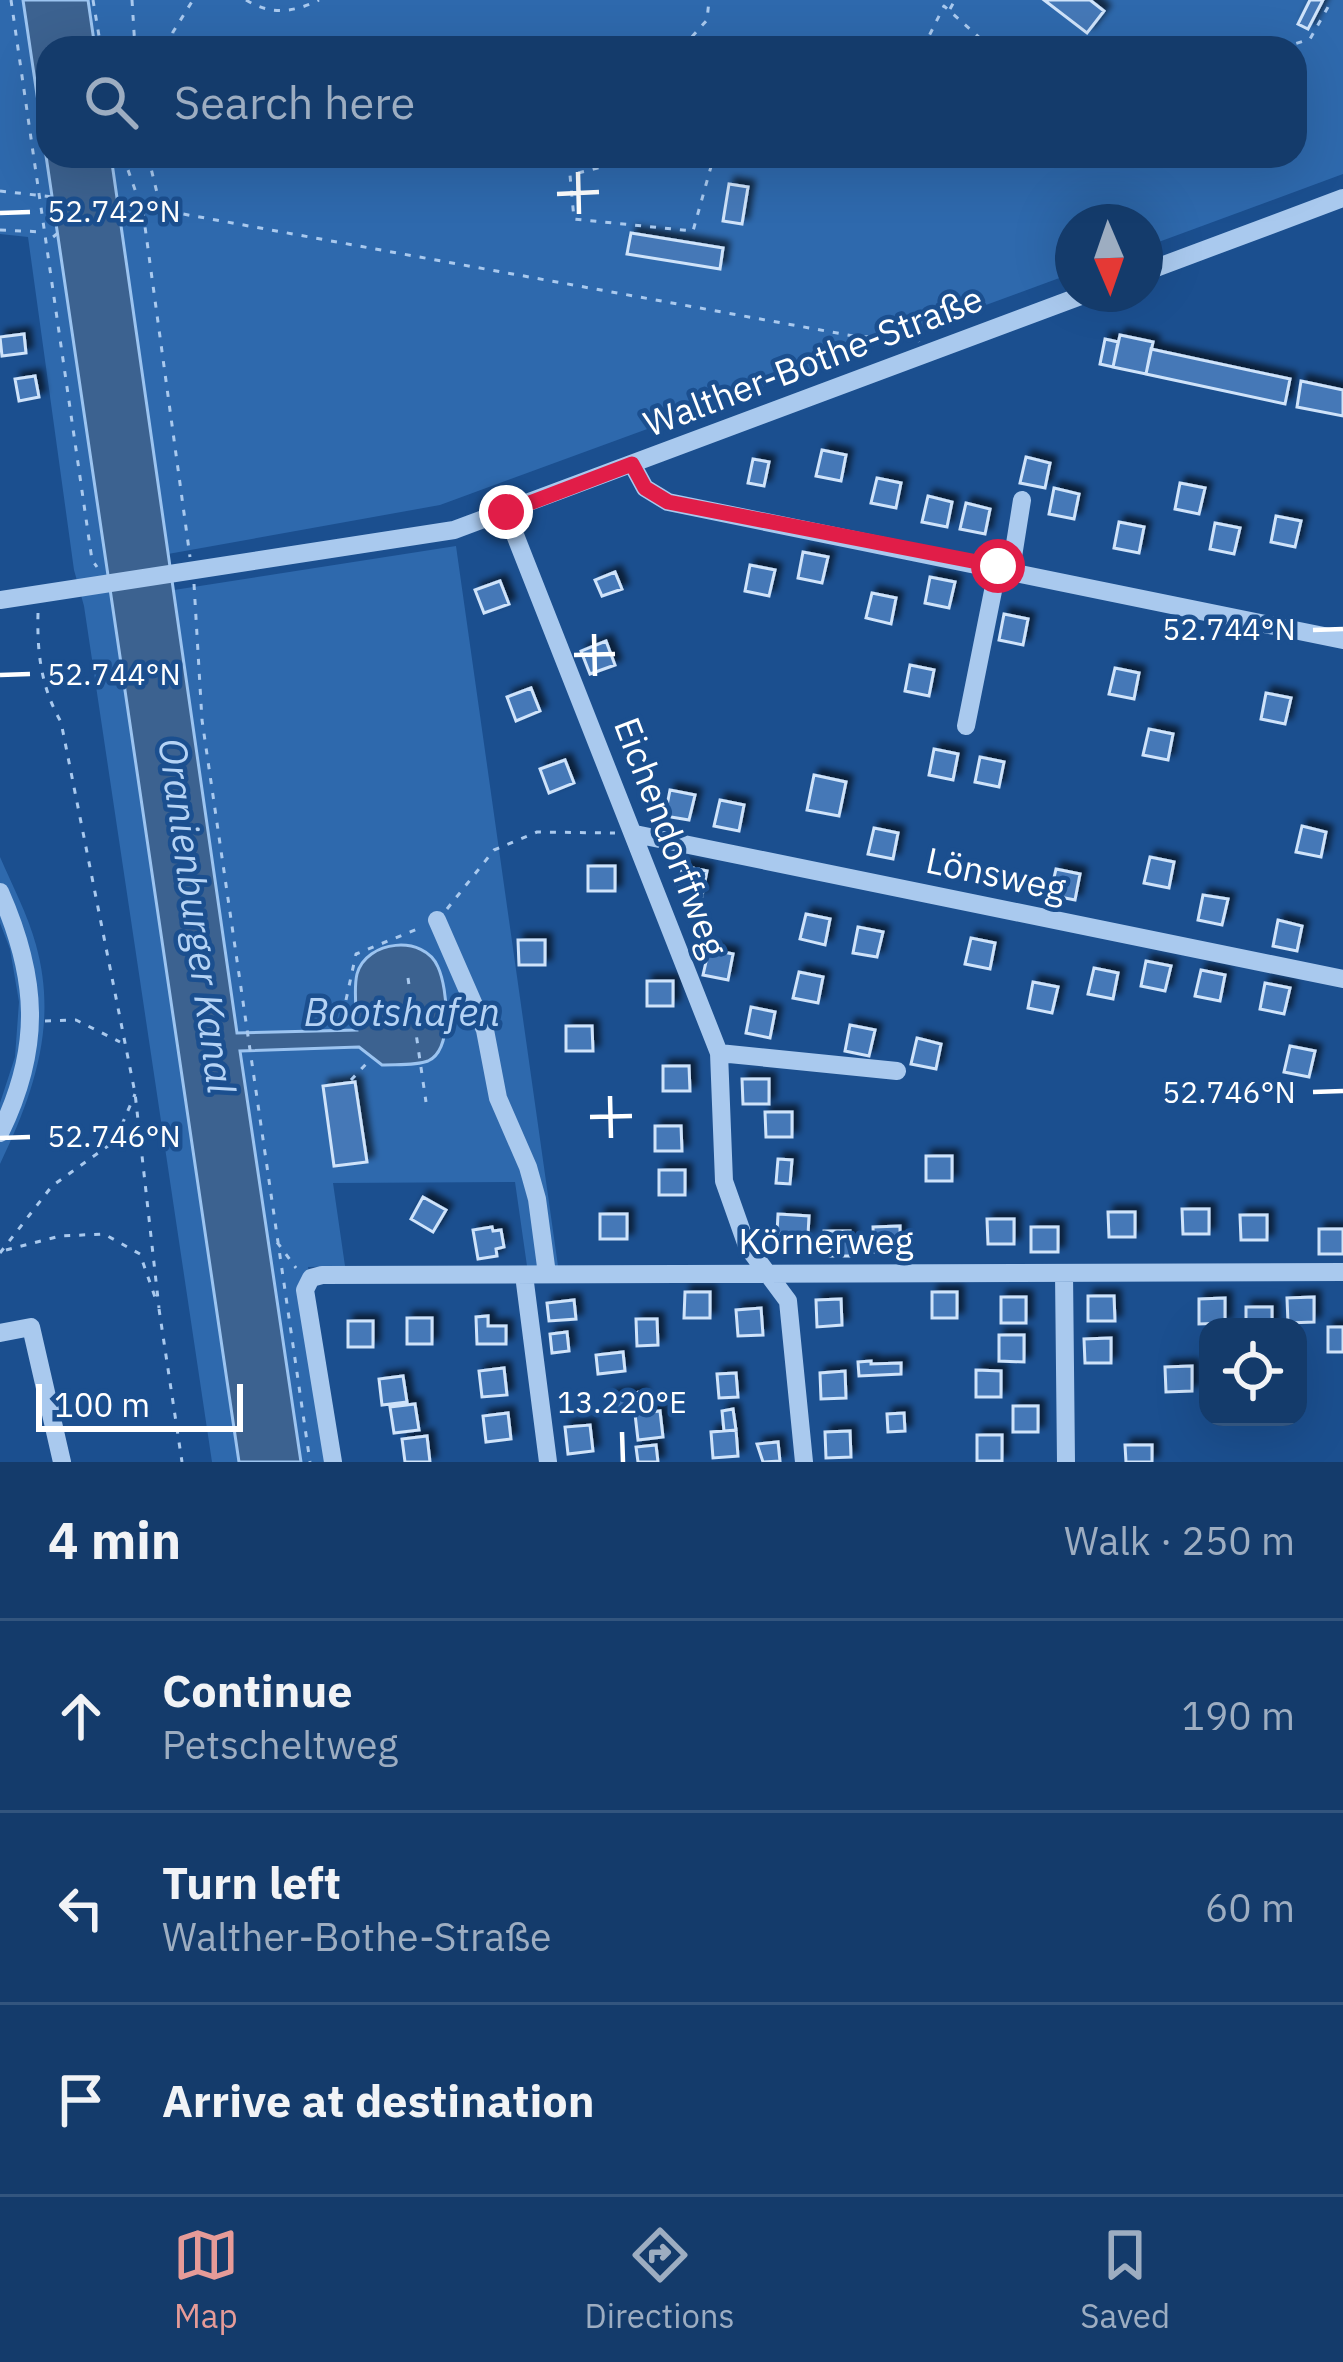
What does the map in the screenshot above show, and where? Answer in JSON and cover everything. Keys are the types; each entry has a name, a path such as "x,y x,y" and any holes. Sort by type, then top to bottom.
{"street":[{"path":"1163,265 1343,198"},
{"name":"Walther-Bothe-Straße","path":"1,600 430,535 506,512 1055,306"},
{"path":"632,464 645,488 668,502 1343,640"},
{"path":"965,726 1022,500"},
{"name":"Eichendorffweg","path":"506,512 719,1053 724,1181 747,1246 788,1300 803,1462"},
{"path":"0,587 1,600"},
{"name":"Lönsweg","path":"635,834 1343,979"},
{"path":"0,892 25,959 31,1021 22,1080 0,1132"},
{"path":"437,920 485,1030 498,1098 528,1167 548,1274"},
{"path":"719,1053 897,1071"},
{"name":"Körnerweg","path":"310,1278 1343,1271"},
{"path":"1064,1273 1066,1462"},
{"path":"524,1275 548,1462"},
{"path":"310,1278 305,1290 333,1462"},
{"path":"0,1333 31,1327 62,1462"}],"path":[{"path":"10,0 92,560 103,574"},
{"path":"93,0 98,36"},
{"path":"132,0 134,36"},
{"path":"172,36 193,0"},
{"path":"246,0 264,11 301,9 319,0"},
{"path":"693,36 707,20 709,0"},
{"path":"933,0 977,36"},
{"path":"930,36 956,0"},
{"path":"1307,40 1332,0"},
{"path":"127,168 143,212 191,562"},
{"path":"151,168 158,201 172,212 859,337 914,335 927,353"},
{"path":"598,168 570,175 574,219 693,231 711,168"},
{"path":"0,190 52,197 58,233 45,243"},
{"path":"0,230 44,232"},
{"path":"194,581 202,720 310,1462"},
{"path":"38,613 38,650 48,699 61,722 135,1094 182,1462"},
{"path":"346,1000 356,954 437,920 494,850 537,832 635,834"},
{"path":"409,978 426,1102"},
{"path":"31,1021 76,1020 124,1043"},
{"path":"351,1080 366,1064"},
{"path":"3,1252 52,1186 115,1142 135,1094"},
{"path":"3,1252 60,1236 104,1234 140,1254 159,1308"},
{"path":"276,1241 293,1266 310,1278"}],"shaded area":[{"path":"0,0 23,0 36,88 36,168 48,168 239,1462 212,1462 84,606 74,570 28,237 0,234"},
{"path":"88,0 1343,0 1343,174 1163,240 1163,204 1055,204 1055,280 440,505 168,554 113,168 1307,168 1307,36 93,36"},
{"path":"456,546 558,1266 527,1266 515,1182 333,1183 345,1266 308,1267 340,1462 301,1462 240,1050 360,1047 382,1065 438,967 425,951 409,946 357,973 358,1030 237,1034 174,590"},
{"path":"0,857 33,934 44,1003 32,1084 0,1164 0,1103 15,1057 19,1002 10,949 0,923"}],"water":[{"path":"23,0 88,0 93,36 36,36 36,88"},
{"path":"48,168 113,168 237,1033 357,1030 355,994 362,963 371,954 396,945 421,949 431,956 444,989 442,1045 423,1063 382,1065 359,1047 240,1051 301,1462 239,1462"}],"building":[{"path":"1044,0 1090,0 1104,11 1087,33"},
{"path":"1310,0 1323,0 1308,29 1298,24"},
{"path":"729,184 748,187 742,224 723,221"},
{"path":"631,233 723,248 720,269 627,254"},
{"path":"24,334 26,353 2,356 0,337"},
{"path":"1120,335 1153,342 1146,374 1113,367"},
{"path":"1105,339 1118,342 1113,367 1100,364"},
{"path":"1151,349 1290,379 1285,404 1146,374"},
{"path":"35,376 39,397 19,401 15,379"},
{"path":"1301,381 1343,390 1343,416 1297,407"},
{"path":"822,450 846,455 841,481 816,476"},
{"path":"1026,457 1050,463 1045,488 1020,483"},
{"path":"753,459 769,462 764,486 748,483"},
{"path":"877,478 901,483 896,508 871,503"},
{"path":"1180,483 1205,488 1199,514 1175,509"},
{"path":"1054,488 1079,494 1074,519 1049,514"},
{"path":"928,496 952,502 947,527 922,522"},
{"path":"966,503 990,509 985,534 960,529"},
{"path":"1276,516 1301,521 1295,547 1271,542"},
{"path":"1119,522 1144,527 1139,553 1114,548"},
{"path":"1215,523 1240,528 1234,554 1210,549"},
{"path":"803,552 828,557 822,583 798,578"},
{"path":"750,565 775,570 769,596 745,591"},
{"path":"615,572 622,589 602,596 595,580"},
{"path":"930,577 955,582 949,608 925,603"},
{"path":"500,581 509,604 484,613 475,590"},
{"path":"872,593 896,598 891,624 866,618"},
{"path":"1004,614 1028,619 1023,645 999,640"},
{"path":"606,641 615,665 590,674 581,651"},
{"path":"910,665 934,670 929,696 905,691"},
{"path":"1115,668 1139,673 1134,699 1109,694"},
{"path":"531,688 540,711 516,721 507,697"},
{"path":"1266,693 1291,698 1285,724 1261,719"},
{"path":"1149,729 1173,734 1168,760 1143,755"},
{"path":"934,749 958,754 953,780 929,775"},
{"path":"980,757 1004,762 999,787 975,782"},
{"path":"565,760 574,783 549,793 540,769"},
{"path":"814,775 846,782 839,816 807,810"},
{"path":"670,790 695,795 689,820 665,816"},
{"path":"720,800 744,805 739,831 714,826"},
{"path":"1302,826 1326,832 1321,857 1296,852"},
{"path":"874,828 898,833 893,859 868,854"},
{"path":"1150,857 1174,862 1169,888 1144,883"},
{"path":"588,866 615,866 615,891 588,891"},
{"path":"683,866 707,871 702,896 677,891"},
{"path":"1056,869 1080,874 1075,900 1050,895"},
{"path":"1203,895 1228,899 1222,925 1198,920"},
{"path":"806,914 830,919 825,945 800,939"},
{"path":"1278,920 1302,926 1297,951 1273,946"},
{"path":"858,927 883,932 877,957 853,953"},
{"path":"971,938 995,943 990,969 965,964"},
{"path":"518,940 545,940 545,965 519,965"},
{"path":"709,949 733,954 728,980 703,975"},
{"path":"1146,961 1171,966 1165,991 1141,986"},
{"path":"1094,968 1118,973 1113,999 1088,994"},
{"path":"1201,970 1225,975 1220,1001 1195,996"},
{"path":"799,972 823,977 818,1003 793,998"},
{"path":"647,981 673,981 673,1006 647,1006"},
{"path":"1033,982 1058,987 1052,1013 1028,1008"},
{"path":"1265,983 1290,988 1284,1014 1260,1009"},
{"path":"751,1007 775,1012 770,1038 746,1033"},
{"path":"850,1025 875,1030 869,1056 845,1051"},
{"path":"566,1026 592,1026 593,1051 566,1051"},
{"path":"917,1038 941,1044 936,1069 911,1064"},
{"path":"1290,1046 1315,1051 1309,1077 1284,1072"},
{"path":"663,1066 689,1066 690,1091 663,1091"},
{"path":"742,1079 769,1079 769,1104 743,1104"},
{"path":"355,1082 367,1162 334,1166 323,1086"},
{"path":"765,1112 792,1112 792,1137 766,1137"},
{"path":"655,1126 681,1126 682,1151 655,1151"},
{"path":"926,1156 952,1156 952,1181 926,1181"},
{"path":"778,1159 792,1160 790,1184 776,1183"},
{"path":"659,1170 685,1170 685,1195 659,1195"},
{"path":"423,1197 446,1210 433,1232 411,1219"},
{"path":"1182,1209 1209,1209 1209,1234 1183,1234"},
{"path":"1108,1212 1135,1212 1135,1237 1109,1237"},
{"path":"600,1214 627,1214 627,1239 600,1239"},
{"path":"778,1214 809,1216 808,1235 777,1233"},
{"path":"1240,1215 1267,1215 1267,1240 1241,1240"},
{"path":"987,1219 1014,1219 1014,1244 988,1244"},
{"path":"900,1226 900,1251 874,1252 873,1227"},
{"path":"1031,1227 1058,1227 1058,1252 1031,1252"},
{"path":"1319,1229 1343,1229 1343,1254 1319,1254"},
{"path":"473,1230 501,1230 504,1247 496,1249 497,1256 478,1259"},
{"path":"824,1231 850,1231 851,1256 824,1256"},
{"path":"685,1292 710,1292 710,1318 684,1318"},
{"path":"932,1292 957,1292 957,1318 932,1318"},
{"path":"1088,1296 1114,1296 1115,1321 1088,1321"},
{"path":"1001,1297 1026,1297 1026,1323 1001,1323"},
{"path":"1314,1297 1314,1322 1288,1318 1287,1298"},
{"path":"1225,1298 1225,1318 1199,1318 1199,1299"},
{"path":"841,1299 842,1325 817,1327 816,1300"},
{"path":"574,1300 576,1319 549,1321 547,1303"},
{"path":"1246,1307 1272,1307 1272,1318 1246,1318"},
{"path":"761,1308 763,1335 738,1336 736,1310"},
{"path":"488,1316 488,1326 506,1326 506,1344 477,1344 476,1317"},
{"path":"407,1318 432,1318 432,1344 407,1344"},
{"path":"636,1319 657,1319 658,1345 637,1346"},
{"path":"348,1321 373,1321 373,1347 348,1347"},
{"path":"1328,1327 1343,1327 1343,1352 1328,1352"},
{"path":"567,1332 569,1351 552,1353 550,1334"},
{"path":"999,1335 1024,1335 1024,1362 999,1361"},
{"path":"1111,1338 1111,1363 1085,1363 1084,1339"},
{"path":"623,1352 625,1371 598,1374 596,1355"},
{"path":"858,1362 901,1363 901,1374 859,1376"},
{"path":"1192,1366 1192,1391 1166,1392 1165,1367"},
{"path":"504,1368 507,1395 482,1397 479,1371"},
{"path":"976,1370 1001,1371 1001,1397 976,1397"},
{"path":"845,1371 846,1398 821,1399 820,1373"},
{"path":"736,1373 738,1397 719,1398 717,1374"},
{"path":"403,1376 407,1402 382,1405 379,1379"},
{"path":"641,1392 643,1411 611,1414 609,1396"},
{"path":"415,1404 419,1430 394,1433 390,1407"},
{"path":"1013,1406 1038,1406 1038,1432 1013,1432"},
{"path":"733,1409 736,1430 724,1431 722,1411"},
{"path":"660,1411 663,1437 638,1440 635,1414"},
{"path":"508,1413 511,1439 486,1442 483,1416"},
{"path":"904,1413 905,1431 888,1432 887,1414"},
{"path":"590,1425 593,1451 568,1454 565,1427"},
{"path":"736,1430 738,1456 713,1458 711,1432"},
{"path":"850,1431 851,1457 826,1458 825,1432"},
{"path":"977,1435 1002,1435 1002,1461 977,1461"},
{"path":"427,1436 430,1462 405,1462 402,1439"},
{"path":"778,1442 780,1461 763,1462 757,1444"},
{"path":"656,1445 658,1462 638,1462 636,1447"},
{"path":"1125,1445 1152,1445 1152,1462 1126,1462"}],"route":[{"path":"506,512 632,464 645,488 668,502 998,566"}],"water label":[{"name":"Oranienburger Kanal","path":"197,916"},
{"name":"Bootshafen","path":"402,1012"}]}
